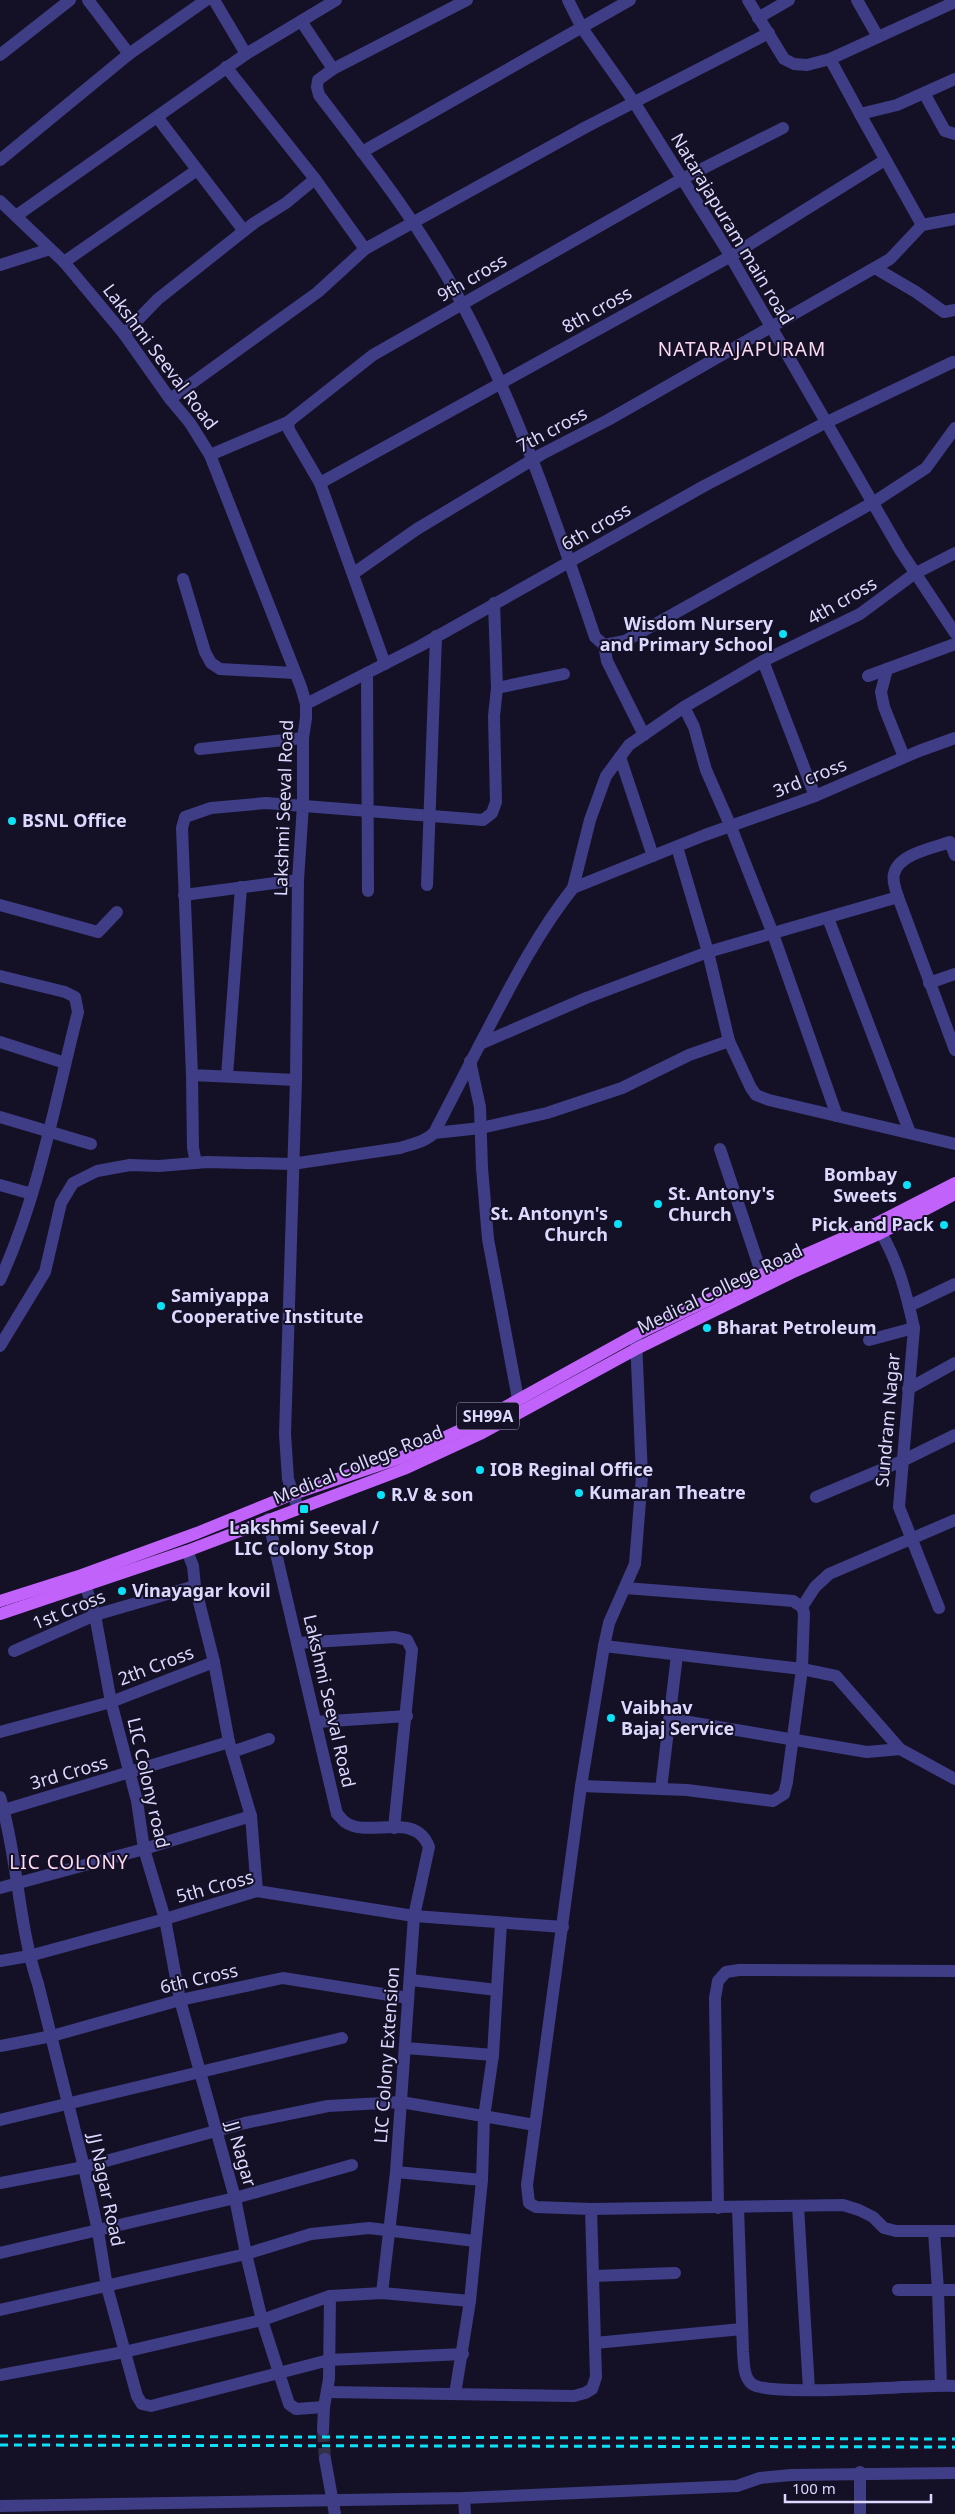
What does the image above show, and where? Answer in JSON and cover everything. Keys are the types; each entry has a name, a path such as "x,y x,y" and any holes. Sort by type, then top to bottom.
{"main road":[{"name":"Medical College Road","path":"0,1601 84,1581 187,1551 298,1508 402,1463 482,1433 636,1342 762,1275 877,1223 955,1183"},
{"name":"Medical College Road","path":"0,1614 293,1494 402,1463 518,1398 636,1342 881,1233 955,1194"}],"street":[{"path":"0,55 70,0"},
{"path":"88,0 129,54"},
{"path":"0,160 129,54 206,0"},
{"path":"214,0 246,54"},
{"path":"16,216 246,54 336,0"},
{"path":"467,0 333,69 318,80 316,87 319,95 414,223 462,304 500,384 532,460 570,562 595,637 604,645 608,660 644,735"},
{"name":"Natarajapuram main road","path":"568,0 582,28 634,102 731,256 914,574 955,633"},
{"path":"362,152 630,0"},
{"path":"748,0 784,59 794,64 807,65 830,59 955,2"},
{"path":"758,18 789,0"},
{"path":"857,0 878,37"},
{"path":"301,21 333,69"},
{"path":"170,398 318,292 365,249 586,127 768,34"},
{"path":"830,59 922,225 955,219"},
{"path":"226,68 315,179 365,249"},
{"path":"860,114 897,105 955,80"},
{"path":"924,93 945,131 955,134"},
{"path":"157,117 244,231"},
{"name":"9th cross","path":"210,455 288,422 373,355 682,178 783,128"},
{"name":"8th cross","path":"320,483 731,256 885,160"},
{"path":"64,262 197,170"},
{"path":"124,334 158,299 244,231 286,203 315,179"},
{"name":"Lakshmi Seeval Road","path":"0,201 64,262 124,334 190,423 210,455 306,704 302,738 303,805 298,880 296,1080 292,1164 286,1434 288,1479 298,1508"},
{"name":"7th cross","path":"354,573 417,529 532,460 608,420 890,259 922,225"},
{"path":"0,265 50,249"},
{"path":"875,268 916,292 944,312 955,310"},
{"name":"6th cross","path":"306,704 385,664 704,486 826,423 953,362"},
{"path":"288,422 289,430 320,483 354,573 360,598 385,664"},
{"path":"604,645 624,641 874,502 926,468 955,428"},
{"name":"4th cross","path":"573,888 590,820 606,776 629,745 684,706 763,661 860,614 914,574 955,553"},
{"path":"183,580 205,652 211,663 220,669 294,673"},
{"path":"196,1163 193,1148 192,1075 184,895 182,828 185,817 211,808 266,803 483,820 492,813 496,802 494,716 497,688 494,603"},
{"path":"427,885 431,816 436,636"},
{"path":"868,676 955,644"},
{"path":"763,661 815,796"},
{"path":"886,669 881,692 884,707 904,758"},
{"path":"367,673 368,890"},
{"path":"497,688 564,674"},
{"path":"684,706 694,727 709,778 731,827 773,934 837,1116"},
{"path":"200,749 302,738"},
{"name":"3rd cross","path":"573,888 704,835 815,796 955,738"},
{"path":"620,757 653,856"},
{"path":"955,855 952,841 906,858 897,866 893,876 898,897 955,1050"},
{"path":"678,847 708,952 729,1040 751,1088 756,1094 769,1100 955,1144"},
{"path":"184,895 298,880"},
{"path":"227,1076 241,887"},
{"path":"0,1346 45,1272 61,1203 73,1183 97,1171 130,1165 159,1166 196,1163 292,1164 400,1148 429,1138 434,1133 470,1061 524,962 573,888"},
{"path":"480,1044 586,998 708,952 898,897"},
{"path":"0,905 98,932 117,912"},
{"path":"828,918 910,1133"},
{"path":"929,983 955,974"},
{"path":"0,976 50,988 75,997 78,1012 51,1131 32,1194 5,1257 0,1280"},
{"path":"434,1133 481,1128 547,1113 622,1088 690,1055 729,1040"},
{"path":"0,1042 65,1063"},
{"path":"470,1061 480,1108 488,1239 518,1398"},
{"path":"192,1075 296,1080"},
{"path":"0,1117 92,1144"},
{"path":"720,1149 762,1275"},
{"path":"0,1185 32,1194"},
{"name":"Sundram Nagar","path":"881,1233 888,1245 909,1306 914,1328 899,1507 939,1608"},
{"path":"909,1306 955,1284"},
{"path":"869,1340 914,1328"},
{"path":"636,1342 642,1476 635,1564 609,1623 604,1646 581,1786 535,2125 527,2185 529,2203 536,2207 591,2209 843,2205 860,2210 873,2217 884,2228 896,2231 955,2231"},
{"path":"908,1389 955,1363"},
{"path":"816,1497 902,1461 955,1435"},
{"name":"Lakshmi Seeval Road","path":"268,1519 337,1814 346,1823 357,1826 412,1828"},
{"path":"802,1607 815,1587 829,1574 955,1520"},
{"path":"187,1551 194,1566 196,1586 214,1662 230,1747 251,1816 257,1890"},
{"name":"LIC Colony road","path":"84,1581 95,1615 111,1702 137,1801 144,1849 165,1919 180,2000"},
{"name":"1st Cross","path":"14,1651 95,1615 196,1586"},
{"path":"581,1786 661,1789 773,1801 784,1794 794,1741 802,1669 804,1613 802,1607 793,1601 625,1588"},
{"path":"297,1643 395,1637 407,1640 412,1650 407,1716 394,1828"},
{"path":"604,1646 802,1669 836,1676 851,1690 900,1749 955,1779"},
{"path":"661,1789 671,1719 677,1654"},
{"name":"2th Cross","path":"0,1732 111,1702 214,1662"},
{"path":"316,1722 407,1716"},
{"path":"671,1719 867,1752 900,1749"},
{"name":"3rd Cross","path":"2,1803 129,1774 230,1747 269,1740"},
{"name":"JJ Nagar Road","path":"2,1803 18,1883 29,1956 52,2036 84,2167 98,2231 106,2287 137,2396 142,2404 151,2406 329,2360 463,2354"},
{"path":"0,1888 144,1849 251,1816"},
{"name":"LIC Colony Extension","path":"382,2292 396,2172 414,1916 429,1847 425,1838 412,1828"},
{"name":"5th Cross","path":"0,1961 29,1956 165,1919 257,1890 414,1916 563,1927"},
{"path":"456,2394 470,2301 482,2180 484,2117 492,2055 500,1922"},
{"path":"718,2208 716,1998 718,1981 726,1972 739,1970 955,1971"},
{"name":"6th Cross","path":"0,2046 52,2036 180,2000 283,1978 408,1998"},
{"path":"411,1980 497,1990"},
{"name":"JJ Nagar","path":"180,2000 235,2198 262,2320 279,2373 290,2404 296,2409 324,2407"},
{"path":"0,2120 342,2038"},
{"path":"406,2048 492,2055"},
{"path":"0,2184 84,2167 245,2123 328,2106 401,2102 535,2125"},
{"path":"0,2253 235,2198 352,2166"},
{"path":"396,2172 482,2180"},
{"path":"798,2206 809,2390"},
{"path":"738,2208 742,2329 746,2374 752,2384 763,2389 809,2390 955,2386"},
{"path":"327,2392 574,2396 592,2389 596,2377 591,2209"},
{"path":"0,2310 32,2301 106,2287 246,2254 311,2234 369,2228 475,2241"},
{"path":"934,2231 941,2385"},
{"path":"593,2276 675,2272"},
{"path":"898,2290 955,2290"},
{"path":"0,2375 124,2352 262,2320 330,2296 382,2292 470,2301"},
{"path":"323,2430 329,2360 330,2296"},
{"path":"595,2343 742,2329"},
{"path":"325,2459 335,2514"},
{"path":"0,2506 92,2510 332,2500 464,2498 705,2489 736,2486 760,2478 860,2472 955,2473"},
{"path":"860,2472 860,2514"},
{"path":"464,2498 465,2514"}],"tunnel":[{"path":"323,2430 325,2459"}],"railway":[{"path":"0,2436 955,2439"},
{"path":"0,2445 955,2447"}],"place":[{"name":"Wisdom Nursery and Primary School","path":"783,634"},
{"name":"BSNL Office","path":"12,821"},
{"name":"Bombay Sweets","path":"907,1185"},
{"name":"St. Antony's Church","path":"658,1204"},
{"name":"St. Antonyn's Church","path":"618,1224"},
{"name":"Pick and Pack","path":"944,1225"},
{"name":"Samiyappa Cooperative Institute","path":"161,1306"},
{"name":"Bharat Petroleum","path":"707,1328"},
{"name":"IOB Reginal Office","path":"480,1470"},
{"name":"Kumaran Theatre","path":"579,1493"},
{"name":"R.V & son","path":"381,1495"},
{"name":"Lakshmi Seeval / LIC Colony Stop","path":"304,1509"},
{"name":"Vinayagar kovil","path":"122,1591"},
{"name":"Vaibhav Bajaj Service","path":"611,1718"}],"district":[{"name":"NATARAJAPURAM","path":"742,349"},
{"name":"LIC COLONY","path":"69,1862"}]}
